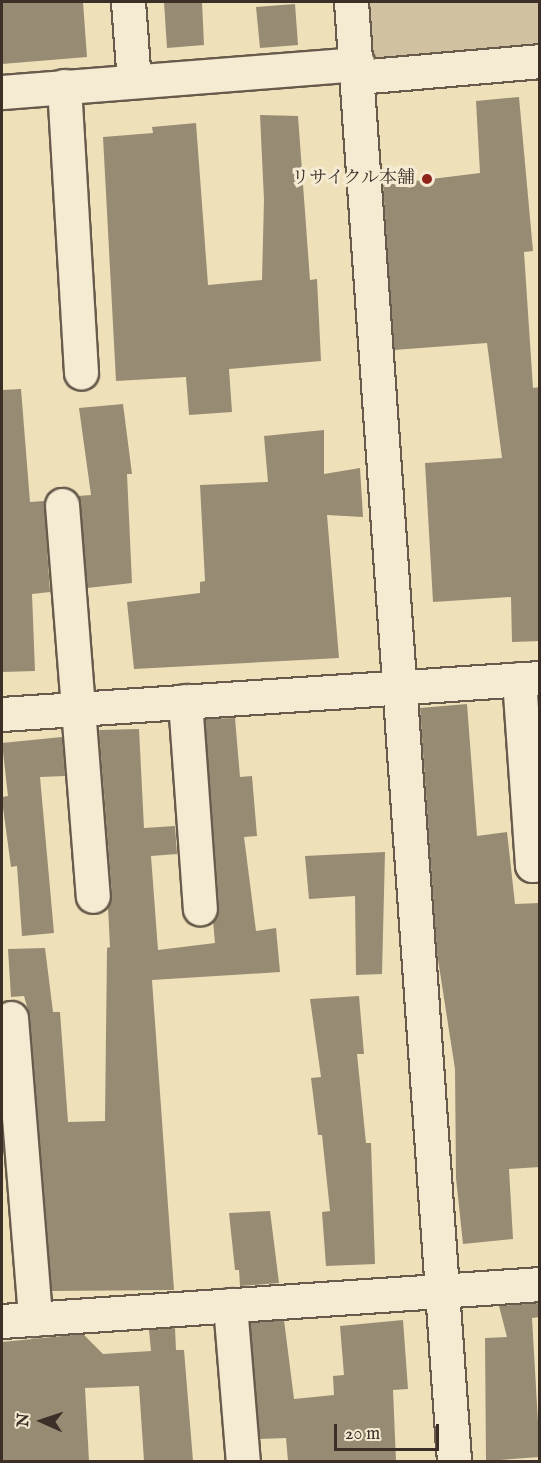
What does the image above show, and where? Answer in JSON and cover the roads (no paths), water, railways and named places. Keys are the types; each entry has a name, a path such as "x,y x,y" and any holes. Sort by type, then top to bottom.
{"street":[{"path":"128,2 134,81"},
{"path":"351,2 358,70 454,1461"},
{"path":"2,92 134,81 540,61"},
{"path":"64,86 81,372"},
{"path":"62,505 93,896"},
{"path":"2,714 529,678 532,865 540,864"},
{"path":"185,701 200,908"},
{"path":"12,1017 35,1319"},
{"path":"2,1321 540,1284"},
{"path":"230,1305 243,1461"}],"place":[{"name":"リサイクル本舗","path":"427,179"}]}
